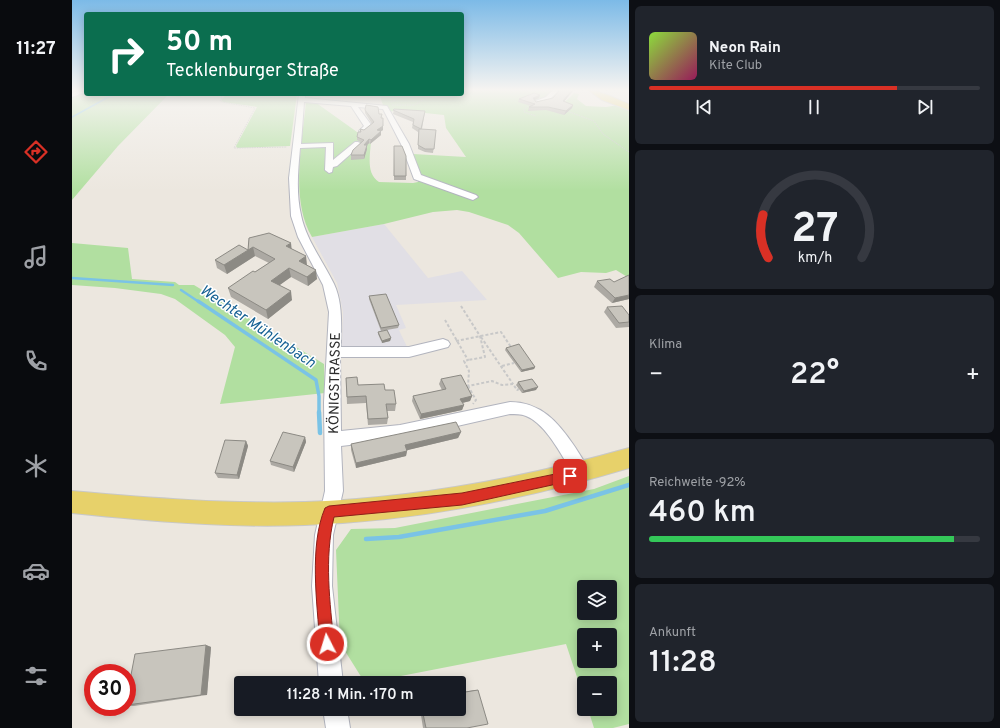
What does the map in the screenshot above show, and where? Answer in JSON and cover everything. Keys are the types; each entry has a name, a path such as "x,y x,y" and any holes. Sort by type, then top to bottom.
{"main road":[{"path":"72,502 169,511 248,514 329,512 462,499 510,490 582,473 629,458"}],"street":[{"name":"KÖNIGSTRASSE","path":"298,124 294,178 296,216 303,237 329,285 335,312 332,402 334,491 324,535 322,586 330,676"},
{"path":"363,124 365,128"},
{"path":"394,124 411,156 417,177 473,197"},
{"path":"296,146 336,145 356,146 328,168 336,145"},
{"path":"334,352 409,352 443,344"},
{"path":"333,439 353,439 395,434 510,408 521,408 532,412 547,423 582,473"},
{"path":"336,716 338,728"}],"path":[{"path":"247,124 234,148 296,146"},
{"path":"596,124 603,134 629,152"},
{"path":"461,306 480,336 493,351 501,367 517,390 519,389"},
{"path":"445,320 468,360"},
{"path":"443,344 501,332 512,348"},
{"path":"472,404 476,400 468,386 469,371 464,361 485,357 480,336"},
{"path":"501,367 514,363"},
{"path":"463,387 492,381 502,385 513,384"}],"shaded area":[{"path":"384,224 428,278 462,271 487,300 396,305 406,328 399,330 408,349 342,349 343,312 337,283 312,237"}],"green space":[{"path":"72,124 140,124 118,146 72,200"},
{"path":"248,124 293,124 290,146 237,148 236,146"},
{"path":"303,124 346,124 371,142 370,169 375,179 379,182 413,183 418,182 419,175 413,154 466,157 446,128 445,124 629,124 629,278 616,270 606,273 581,272 558,278 519,233 508,225 469,212 457,210 433,212 384,224 312,237 305,222 299,189 300,153"},
{"path":"72,243 128,248 132,279 175,282 179,285 194,285 324,364 325,393 220,404 235,347 225,335 175,299 161,294 115,288 72,285"},
{"path":"629,476 629,724 613,728 594,728 590,716 617,716 617,676 577,677 566,644 401,676 361,676 340,643 336,550 351,529 395,528 594,489"}],"building":[{"path":"372,124 383,124 383,126 377,130 381,131 371,140 369,139 364,145 367,145 364,155 351,155 353,150 364,140 357,137 358,132 361,132 360,129 364,130"},
{"path":"413,124 422,124 421,129"},
{"path":"419,129 436,130 434,149 425,149 418,145"},
{"path":"394,146 402,146 406,156 406,176 394,176"},
{"path":"269,233 291,243 286,246 306,256 299,261 316,270 307,277 289,268 271,281 291,291 266,310 228,288 253,271 255,272 275,259 253,247 224,265 215,260 239,245 248,250 249,238"},
{"path":"629,275 629,295 615,298 597,281 610,279 614,282"},
{"path":"386,294 399,325 381,328 369,296"},
{"path":"622,306 629,315 629,322 619,323 607,307"},
{"path":"387,330 391,338 382,341 378,332"},
{"path":"519,344 535,367 522,370 506,348"},
{"path":"461,375 472,396 460,399 464,405 421,414 413,396 446,389 441,379"},
{"path":"357,377 358,385 384,384 385,390 394,390 396,404 386,404 388,418 368,419 366,396 347,397 346,378"},
{"path":"532,379 538,387 524,391 518,382"},
{"path":"456,422 461,432 405,445 407,451 356,463 351,444"},
{"path":"283,432 305,437 293,467 270,461"},
{"path":"225,440 246,441 237,475 215,473"},
{"path":"206,645 201,695 136,704 136,664 133,664 135,654"},
{"path":"478,690 488,724 467,728 426,728 423,716 466,716 466,692"}],"waterway":[{"name":"Wechter Mühlenbach","path":"72,278 173,285"},
{"name":"Wechter Mühlenbach","path":"181,290 199,302"},
{"name":"Wechter Mühlenbach","path":"198,301 316,380 319,396 319,412"},
{"name":"Wechter Mühlenbach","path":"319,412 320,433"},
{"name":"Wechter Mühlenbach","path":"366,539 399,537 545,511 629,485"}],"route":[{"path":"327,644 322,586 324,535 329,512 384,508 462,499 570,476"}]}
